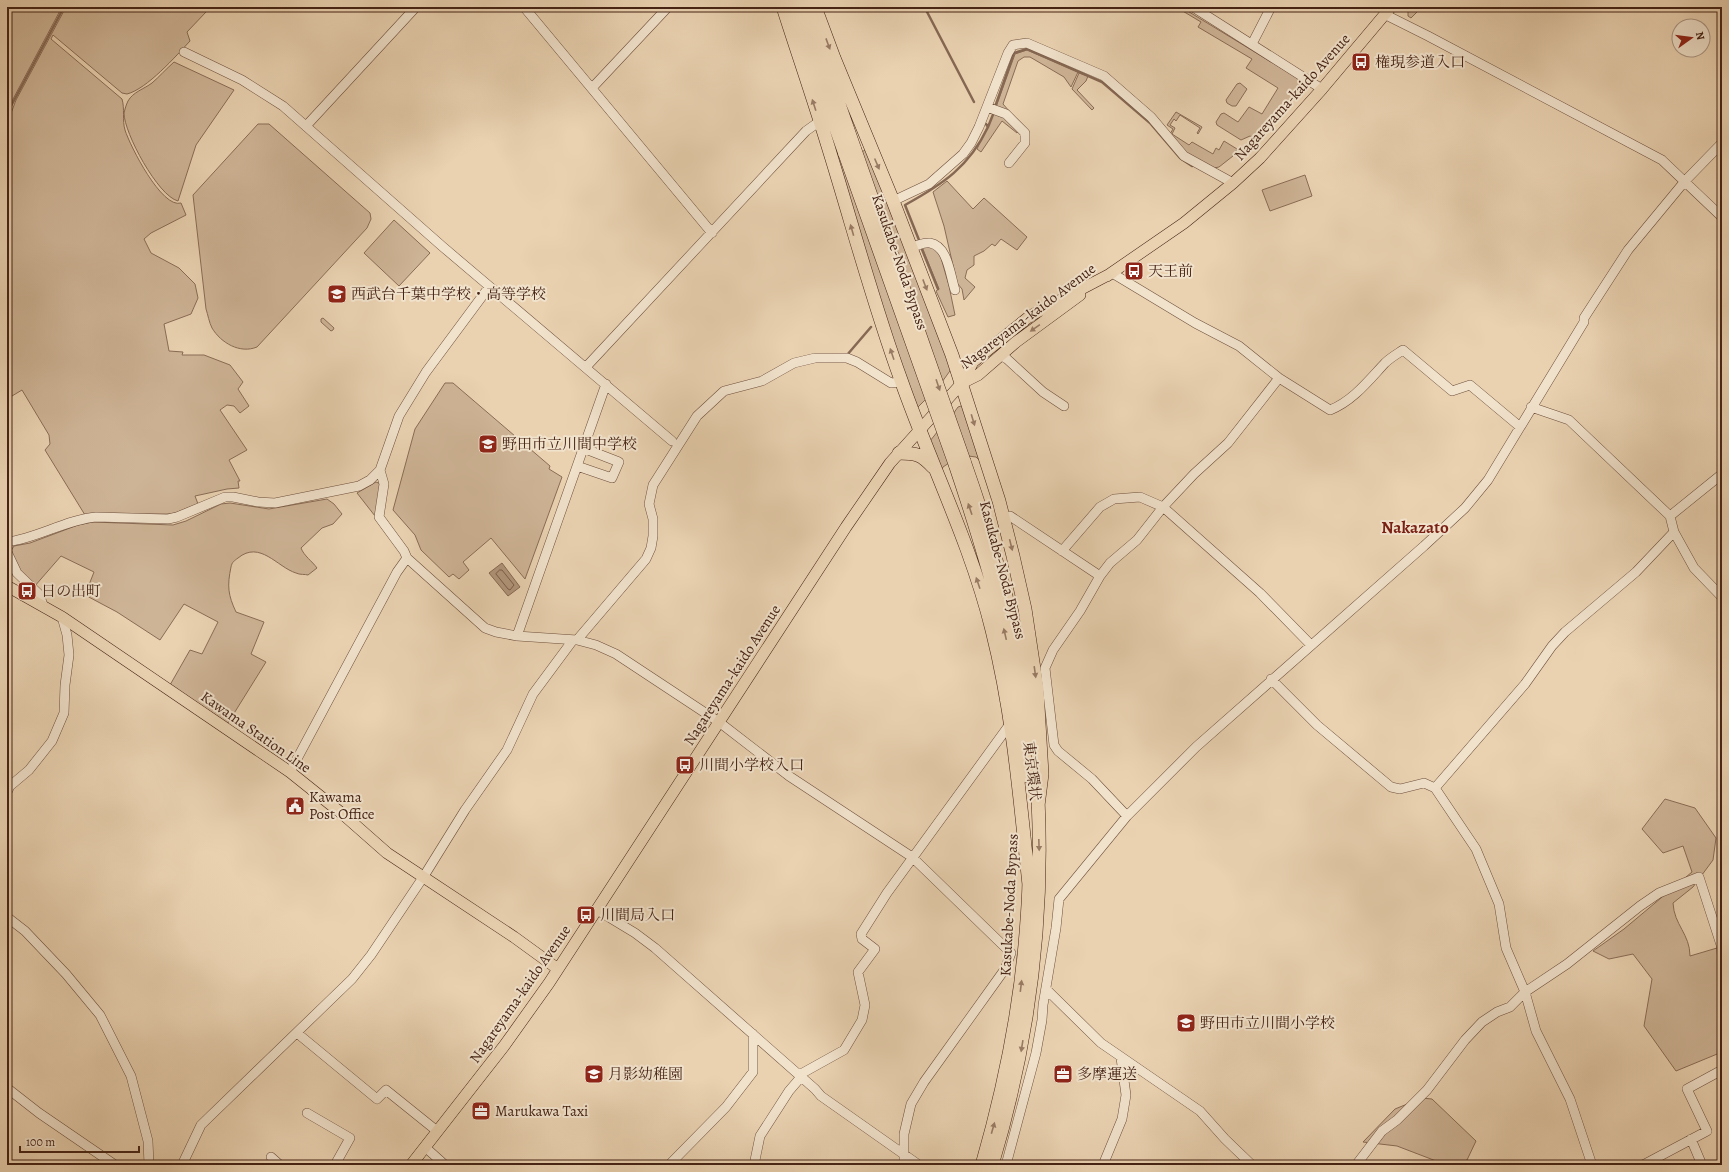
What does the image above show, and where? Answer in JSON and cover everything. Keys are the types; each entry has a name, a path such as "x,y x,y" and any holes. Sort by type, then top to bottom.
{"highway":[{"name":"東京環状","path":"783,7 820,121 863,266 901,382 983,597 999,661 1010,724 1018,777 1029,885"},
{"name":"Kasukabe-Noda Bypass","path":"794,7 850,152 960,462 1000,569 1021,654 1032,726 1038,806 1038,899 1032,980 1019,1064 1006,1119 992,1165"},
{"name":"Kasukabe-Noda Bypass","path":"805,7 850,152"},
{"path":"815,7 836,65 911,247 962,383 1004,518 1025,609 1037,689 1042,774 1038,806"},
{"path":"899,453 918,454 934,468"},
{"name":"Kasukabe-Noda Bypass","path":"960,462 992,580 1015,687 1025,769 1029,834 1029,885 1017,1013 998,1110 982,1165"}],"main road":[{"name":"Nagareyama-kaido Avenue","path":"962,383 978,375 1000,355 1112,273 1184,223 1233,183 1279,138 1388,11"},
{"name":"Nagareyama-kaido Avenue","path":"411,1165 518,1028 597,910 876,482 899,453 962,383 973,362 1022,322 1112,273"},
{"name":"Kawama Station Line","path":"7,586 62,617 290,772 387,853 424,876 558,969"}],"street":[{"path":"306,126 416,7"},
{"path":"524,7 712,233"},
{"path":"592,88 668,7"},
{"path":"1193,7 1322,89"},
{"path":"1252,44 1271,7"},
{"path":"1388,11 1428,36 1627,141 1644,148 1662,160 1722,217"},
{"path":"893,201 929,184 963,154 971,143 1013,44 1027,43 1104,76 1151,117 1184,156 1233,183"},
{"path":"184,52 248,83 283,106 489,287 586,367 672,441"},
{"path":"987,107 1006,114 1025,133 1025,143 1009,163"},
{"path":"586,367 806,131 820,121"},
{"path":"1006,1165 1036,1054 1055,935 1059,899 1127,816 1196,746 1424,546 1465,508 1488,480 1584,322 1584,318 1628,250 1685,181 1722,143"},
{"path":"911,247 931,243 942,250 955,290"},
{"path":"1112,273 1195,323 1239,346 1279,378 1330,410 1338,407 1371,380 1386,362 1403,350 1452,391 1470,385 1520,426"},
{"path":"7,542 33,537 84,518 177,518 225,497 275,503 359,486 370,480 380,470 399,416 426,372 489,287"},
{"path":"1000,355 1007,359 1043,392 1064,406"},
{"path":"182,1165 201,1125 352,978 371,955 424,876 465,810 508,750 533,694 575,640 646,559 651,548 653,536 653,519 649,504 653,485 697,416 724,391 762,381 794,363 815,358 847,358 857,362 891,383 901,382"},
{"path":"1127,816 1092,779 1054,745 1046,668 1053,650 1080,611 1100,576 1110,563 1137,540 1163,507 1194,474 1228,443 1279,378"},
{"path":"517,636 606,384"},
{"path":"1531,407 1568,420 1670,516 1674,532 1694,568 1722,597"},
{"path":"577,466 612,478 619,462 583,448"},
{"path":"380,470 384,484 379,517 404,551 407,558 485,628 496,632 517,636 575,640 596,645 616,654 719,722 789,776 912,856 1011,953 1005,969 924,1082 911,1104 904,1134 904,1165"},
{"path":"1670,516 1722,474"},
{"path":"1062,551 1100,507 1114,499 1140,497 1163,507 1260,593 1311,645"},
{"path":"1004,518 1010,516 1100,576"},
{"path":"1435,788 1525,684 1552,646 1565,632 1636,572 1674,532"},
{"path":"7,552 17,573 39,594 43,605"},
{"path":"290,772 397,572 407,558"},
{"path":"7,792 10,786 29,770 52,741 64,714 65,685 69,655 67,635 62,617"},
{"path":"1271,679 1317,725 1391,787 1400,789 1424,783 1435,788 1476,849 1499,904 1506,948 1525,992 1536,1031 1570,1099 1592,1165"},
{"path":"754,1165 760,1136 800,1076 844,1050 862,1020 866,1005 858,972 875,948 862,939 861,934 912,856 1010,724"},
{"path":"1356,1165 1382,1131 1397,1120 1427,1090 1465,1040 1482,1022 1497,1012 1510,1007 1525,992 1567,964 1640,906 1659,893 1699,877 1722,948"},
{"path":"597,910 635,933 655,948 821,1096 919,1165"},
{"path":"7,917 25,931 66,974 100,1014 131,1076 148,1142 149,1165"},
{"path":"1046,989 1101,1043 1200,1111 1252,1165"},
{"path":"297,1033 377,1099 386,1090 437,1131"},
{"path":"668,1165 726,1107 753,1072 753,1034"},
{"path":"1103,1165 1122,1119 1126,1095 1122,1058"},
{"path":"1643,1165 1708,1131 1686,1089 1722,1070"},
{"path":"7,1088 39,1113 115,1165"},
{"path":"307,1113 350,1138 336,1163 340,1165"},
{"path":"1692,1139 1702,1165"},
{"path":"425,1147 445,1165"},
{"path":"270,1157 280,1165"}],"shaded area":[{"path":"7,7 62,7 12,101 7,116"},
{"path":"66,7 207,7 206,12 187,32 190,41 152,79 135,91 127,94 122,93 53,35 51,39 122,99 125,130 140,162 156,187 173,202 181,203 186,215 151,233 144,239 151,253 179,268 195,284 198,298 191,314 164,324 169,351 183,352 182,355 204,355 230,365 243,382 238,389 249,406 240,413 234,406 227,405 220,410 247,450 229,460 240,481 238,481 239,488 195,496 198,504 172,514 85,515 45,450 50,444 49,435 22,390 7,399 7,124 16,100"},
{"path":"1176,7 1181,7 1299,79 1301,87 1252,137 1250,136 1241,140 1217,125 1216,122 1221,114 1224,113 1238,122 1249,107 1262,114 1278,88 1246,68 1252,59 1198,27 1201,22"},
{"path":"1409,7 1422,7 1411,18 1408,16"},
{"path":"1027,50 1078,72 1071,87 1064,77 1030,57 1024,57 1018,61 1003,104 1017,120 996,107 1015,54"},
{"path":"174,62 234,90 196,145 178,201 170,197 161,188 144,163 130,134 124,113 130,98 152,83"},
{"path":"1079,73 1088,76 1086,81 1077,90 1094,108 1092,110 1072,89"},
{"path":"1240,83 1247,89 1236,106 1232,106 1227,103 1226,100 1237,84"},
{"path":"995,111 1003,115 1018,131 1017,133 1002,121 981,152 977,149"},
{"path":"1176,112 1202,127 1198,134 1197,133 1200,128 1180,115 1176,121 1174,119 1170,125 1175,128 1172,134 1189,145 1192,142 1213,154 1216,148 1219,150 1224,141 1237,149 1233,156 1219,167 1214,168 1185,154 1170,134 1173,129 1167,125"},
{"path":"258,124 269,124 370,213 371,219 367,228 257,347 244,349 232,346 220,338 210,323 206,309 193,195"},
{"path":"866,149 952,368 942,382 861,153"},
{"path":"837,158 842,159 926,399 916,409 875,290"},
{"path":"1305,175 1312,196 1270,211 1262,190"},
{"path":"947,181 973,209 984,198 1027,237 1017,250 1001,239 995,246 992,244 984,251 974,256 974,265 967,270 965,278 975,287 964,300 962,289 957,283 944,226 933,192"},
{"path":"394,220 430,253 399,286 364,253"},
{"path":"928,245 939,251 949,286 955,315 948,317 936,291 939,289 922,247"},
{"path":"323,318 334,328 333,330 331,331 321,322 321,319"},
{"path":"445,383 453,383 550,466 549,469 562,477 525,579 491,538 463,562 469,570 459,579 453,574 449,577 421,550 415,535 393,510 415,429"},
{"path":"964,405 979,460 976,457 968,456 953,414 958,407"},
{"path":"938,431 949,463 943,467 941,471 930,441"},
{"path":"376,482 381,484 375,516 357,493"},
{"path":"327,499 334,504 342,514 333,524 322,528 301,548 304,554 317,568 308,575 299,574 289,570 261,553 246,553 235,560 232,564 229,585 231,600 236,612 264,622 251,654 266,662 228,723 170,685 190,650 202,654 218,622 184,604 160,640 117,612 85,595 94,572 61,556 34,587 16,568 10,552 14,546 30,543 78,525 93,522 173,525 186,521 221,504 230,503 269,509"},
{"path":"1665,799 1695,808 1716,838 1713,860 1693,887 1673,903 1676,917 1689,948 1690,956 1717,948 1718,963 1722,972 1722,1052 1676,1071 1644,1026 1652,979 1633,954 1609,959 1593,951 1624,929 1692,872 1683,846 1663,853 1642,829"},
{"path":"1422,1098 1432,1099 1476,1141 1467,1160 1454,1165 1444,1164 1397,1146 1363,1142 1395,1109"}],"water":[{"path":"502,563 520,587 508,596 489,573"}],"waterway":[{"path":"7,120 11,106 64,7"},
{"path":"925,8 974,102"},
{"path":"995,107 1014,53 1027,49 1102,82 1150,123 1180,158 1192,166"},
{"path":"988,127 994,112"},
{"path":"919,240 905,205 931,190 954,173 981,141 988,127 986,124"},
{"path":"921,247 938,289"},
{"path":"847,355 871,327"}],"place":[{"name":"権現参道入口","path":"1361,62"},
{"name":"天王前","path":"1134,271"},
{"name":"西武台千葉中学校・高等学校","path":"337,294"},
{"name":"野田市立川間中学校","path":"488,444"},
{"name":"日の出町","path":"27,591"},
{"name":"川間小学校入口","path":"685,765"},
{"name":"Kawama Post Office","path":"295,806"},
{"name":"川間局入口","path":"586,915"},
{"name":"野田市立川間小学校","path":"1186,1023"},
{"name":"月影幼稚園","path":"594,1074"},
{"name":"多摩運送","path":"1063,1074"},
{"name":"Marukawa Taxi","path":"481,1111"}],"district":[{"name":"Nakazato","path":"1415,527"}]}
